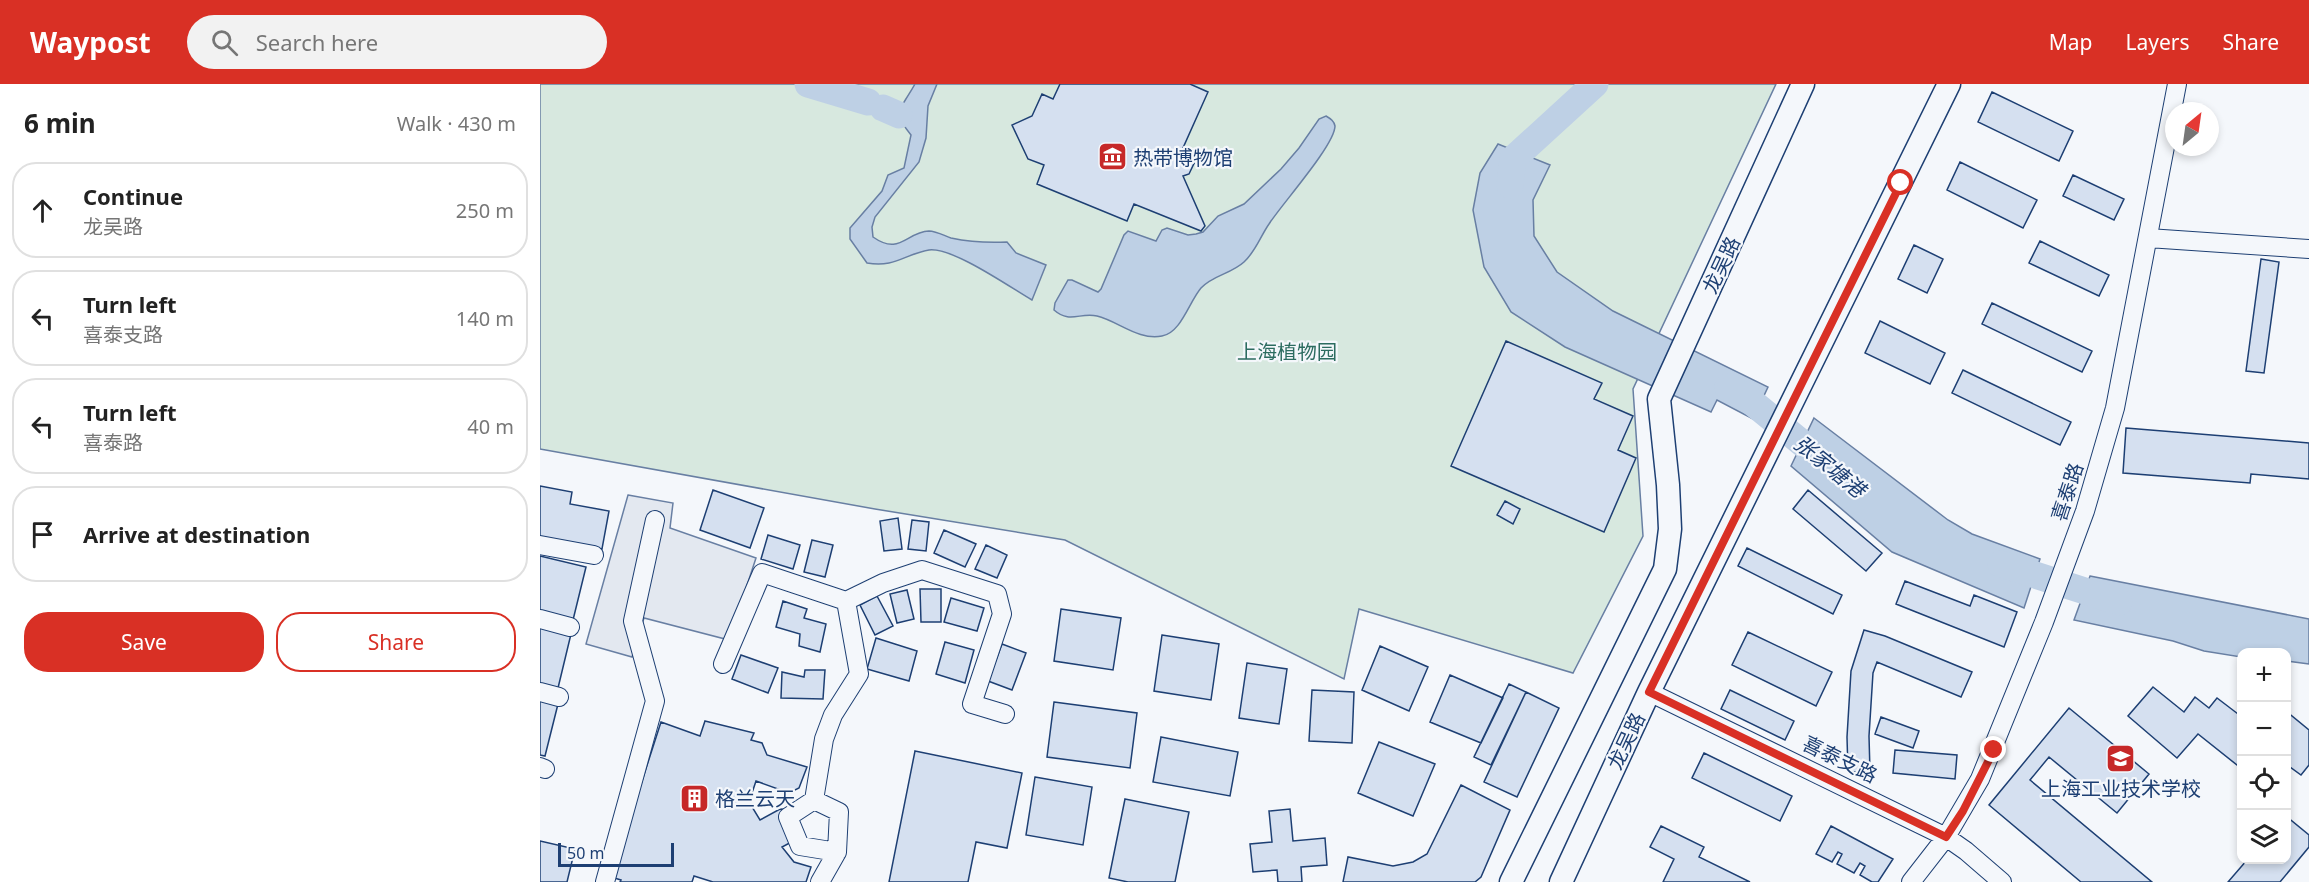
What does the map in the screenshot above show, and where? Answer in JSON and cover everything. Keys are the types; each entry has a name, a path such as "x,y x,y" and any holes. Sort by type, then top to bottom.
{"main road":[{"name":"龙吴路","path":"1511,882 1665,569 1670,529 1659,399 1803,84"},
{"name":"龙吴路","path":"1561,882 1649,692 1949,84"}],"street":[{"name":"喜泰路","path":"1911,882 1946,837 1974,790 1994,750 2067,562 2088,501 2115,408 2177,84"},
{"path":"2148,238 2309,249"},
{"path":"605,882 655,701 633,621 655,520"},
{"path":"540,545 594,555"},
{"path":"723,664 762,573 846,601 922,570 997,594 1002,614 972,704 1005,714"},
{"path":"837,852 800,846 788,817 814,800 827,731 833,715 859,674 846,601"},
{"path":"540,619 570,627"},
{"path":"540,692 559,697"},
{"name":"喜泰支路","path":"1649,692 1946,837 2002,882"},
{"path":"814,800 839,812 837,852 820,882"}],"green space":[{"name":"上海植物园","path":"540,84 1776,84 1633,389 1643,536 1573,673 1359,609 1344,679 1065,540 875,509 540,449"}],"shaded area":[{"path":"628,495 673,503 670,528 756,558 729,640 644,618 632,657 586,644"}],"water":[{"path":"915,84 937,84 928,106 926,138 919,162 875,217 872,227 873,237 882,242 897,244 921,232 929,231 965,240 1007,242 1016,253 1046,265 1032,300 967,261 939,251 929,250 885,264 867,263 850,239 850,228 882,191 888,175 904,168 911,135 900,115 903,104"},
{"path":"1326,116 1334,123 1333,135 1269,224 1252,253 1239,266 1211,280 1201,288 1180,323 1169,334 1145,336 1105,318 1091,315 1070,317 1054,310 1055,303 1068,280 1098,292 1101,289 1124,235 1128,231 1156,241 1162,230 1167,228 1188,235 1196,234 1203,232 1218,216 1244,204 1281,169 1319,119"},
{"path":"1498,144 1550,165 1533,200 1534,236 1557,272 1613,311 1768,387 1753,419 1717,400 1711,412 1565,347 1511,312 1484,267 1473,210 1480,173"},
{"path":"1814,418 1948,520 1972,534 2040,559 2024,608 1892,552 1791,466"},
{"path":"2090,576 2309,619 2309,664 2291,662 2291,648 2237,648 2237,656 2204,651 2173,641 2074,620"}],"building":[{"name":"热带博物馆","path":"1060,84 1190,84 1208,92 1183,148 1198,155 1189,174 1183,176 1205,226 1201,231 1134,204 1127,221 1037,184 1044,165 1028,159 1012,125 1032,116 1042,94 1053,99"},
{"path":"1992,92 2073,131 2059,161 1978,122"},
{"path":"1960,162 2037,200 2023,228 1947,190"},
{"path":"2073,175 2124,199 2114,220 2063,196"},
{"path":"2040,241 2109,275 2099,296 2029,263"},
{"path":"1914,245 1943,259 1927,293 1898,279"},
{"path":"2261,259 2279,262 2264,373 2246,371"},
{"path":"1992,303 2092,351 2082,372 1982,324"},
{"path":"1880,321 1945,353 1930,384 1865,353"},
{"path":"1506,341 1602,383 1594,399 1633,416 1618,450 1636,458 1604,532 1451,466"},
{"path":"1963,370 2071,422 2060,445 1952,393"},
{"path":"2126,428 2309,443 2309,479 2251,474 2250,483 2123,473"},
{"path":"540,486 572,492 570,504 609,511 602,549 540,538"},
{"path":"713,490 764,508 750,548 700,530"},
{"path":"1808,490 1882,553 1866,571 1793,509"},
{"path":"1505,501 1520,509 1513,524 1497,515"},
{"path":"898,518 902,549 884,551 880,521"},
{"path":"912,520 929,522 926,551 908,549"},
{"path":"944,530 976,544 965,567 934,553"},
{"path":"768,535 800,545 793,569 761,559"},
{"path":"812,540 833,545 825,577 804,572"},
{"path":"986,545 1007,555 997,578 975,569"},
{"path":"1747,548 1842,595 1833,614 1738,566"},
{"path":"540,556 586,567 573,620 540,612"},
{"path":"1905,581 1970,606 1974,595 2017,612 2004,647 1896,604"},
{"path":"920,589 941,589 941,622 921,622"},
{"path":"907,590 914,619 897,623 890,594"},
{"path":"877,596 893,626 875,635 860,605"},
{"path":"951,598 984,608 977,631 944,622"},
{"path":"783,601 807,609 804,618 826,624 820,652 799,646 800,634 776,627"},
{"path":"1061,609 1121,618 1113,670 1054,661"},
{"path":"540,626 571,634 558,688 540,684"},
{"path":"1864,630 1885,636 1972,672 1961,697 1877,662 1873,673 1869,736 1870,772 1848,772 1847,737 1851,671"},
{"path":"1748,632 1832,672 1816,706 1732,665"},
{"path":"1162,635 1219,644 1211,700 1154,691"},
{"path":"876,638 917,651 909,681 867,669"},
{"path":"945,642 974,650 965,683 936,674"},
{"path":"1002,644 1026,653 1012,690 988,681"},
{"path":"1380,646 1428,667 1409,711 1362,690"},
{"path":"741,655 778,668 768,693 732,679"},
{"path":"1247,663 1287,669 1279,724 1239,718"},
{"path":"805,670 825,670 823,699 781,698 782,672 804,677"},
{"path":"1450,675 1503,698 1481,743 1430,722"},
{"path":"1509,684 1526,692 1491,765 1474,757"},
{"path":"2153,687 2184,712 2195,697 2209,708 2217,698 2237,713 2237,765 2198,734 2177,758 2128,716"},
{"path":"1312,690 1354,692 1352,743 1309,741"},
{"path":"1730,690 1794,721 1785,740 1721,709"},
{"path":"1526,692 1559,708 1517,797 1484,782"},
{"path":"540,700 558,704 545,756 540,755"},
{"path":"1054,702 1137,713 1130,768 1047,757"},
{"path":"2069,708 2149,774 2117,813 2049,757 2030,780 2152,882 2081,882 1989,805"},
{"path":"2291,715 2309,730 2309,765 2301,775 2291,768"},
{"path":"1881,717 1919,731 1913,748 1875,734"},
{"name":"格兰云天","path":"705,721 754,733 751,740 762,743 767,755 807,767 799,788 789,793 756,781 749,802 760,820 780,809 793,810 799,838 782,847 794,862 811,867 806,882 713,882 694,876 692,882 620,882 621,880 611,877 661,722 700,736"},
{"path":"1161,737 1238,752 1230,796 1153,782"},
{"path":"1379,742 1435,764 1413,816 1358,793"},
{"path":"1895,750 1957,755 1955,779 1893,773"},
{"path":"915,751 1022,773 1007,848 976,842 968,882 889,882"},
{"path":"1704,753 1792,796 1780,821 1692,778"},
{"path":"1035,777 1092,787 1083,845 1026,835"},
{"path":"1461,785 1510,810 1481,877 1475,882 1343,882 1348,857 1393,866 1413,862 1427,854"},
{"path":"1125,799 1189,812 1175,882 1128,882 1109,878"},
{"path":"1290,809 1293,841 1325,838 1327,865 1301,867 1302,882 1278,882 1277,870 1253,872 1250,844 1272,842 1269,811"},
{"path":"2291,820 2309,835 2309,847 2280,882 2228,882 2244,864 2291,864"},
{"path":"1661,826 1704,847 1699,857 1750,882 1663,882 1674,859 1650,847"},
{"path":"1831,826 1893,859 1878,882 1872,882 1860,875 1865,866 1860,863 1854,873 1837,864 1842,854 1838,852 1832,862 1816,854"},
{"path":"540,841 575,849 567,882 540,882"}],"waterway":[{"path":"808,84 868,102"},
{"name":"张家塘港","path":"1510,185 1513,159 1595,84"},
{"path":"883,108 899,115"},
{"name":"张家塘港","path":"1728,387 1747,398 1830,466"},
{"name":"张家塘港","path":"2001,564 2119,602"}],"place":[{"name":"热带博物馆","path":"1112,157"},
{"name":"上海工业技术学校","path":"2121,758"},
{"name":"格兰云天","path":"694,798"}],"route":[{"path":"1901,183 1649,692 1946,837 1963,811 1994,750"}]}
